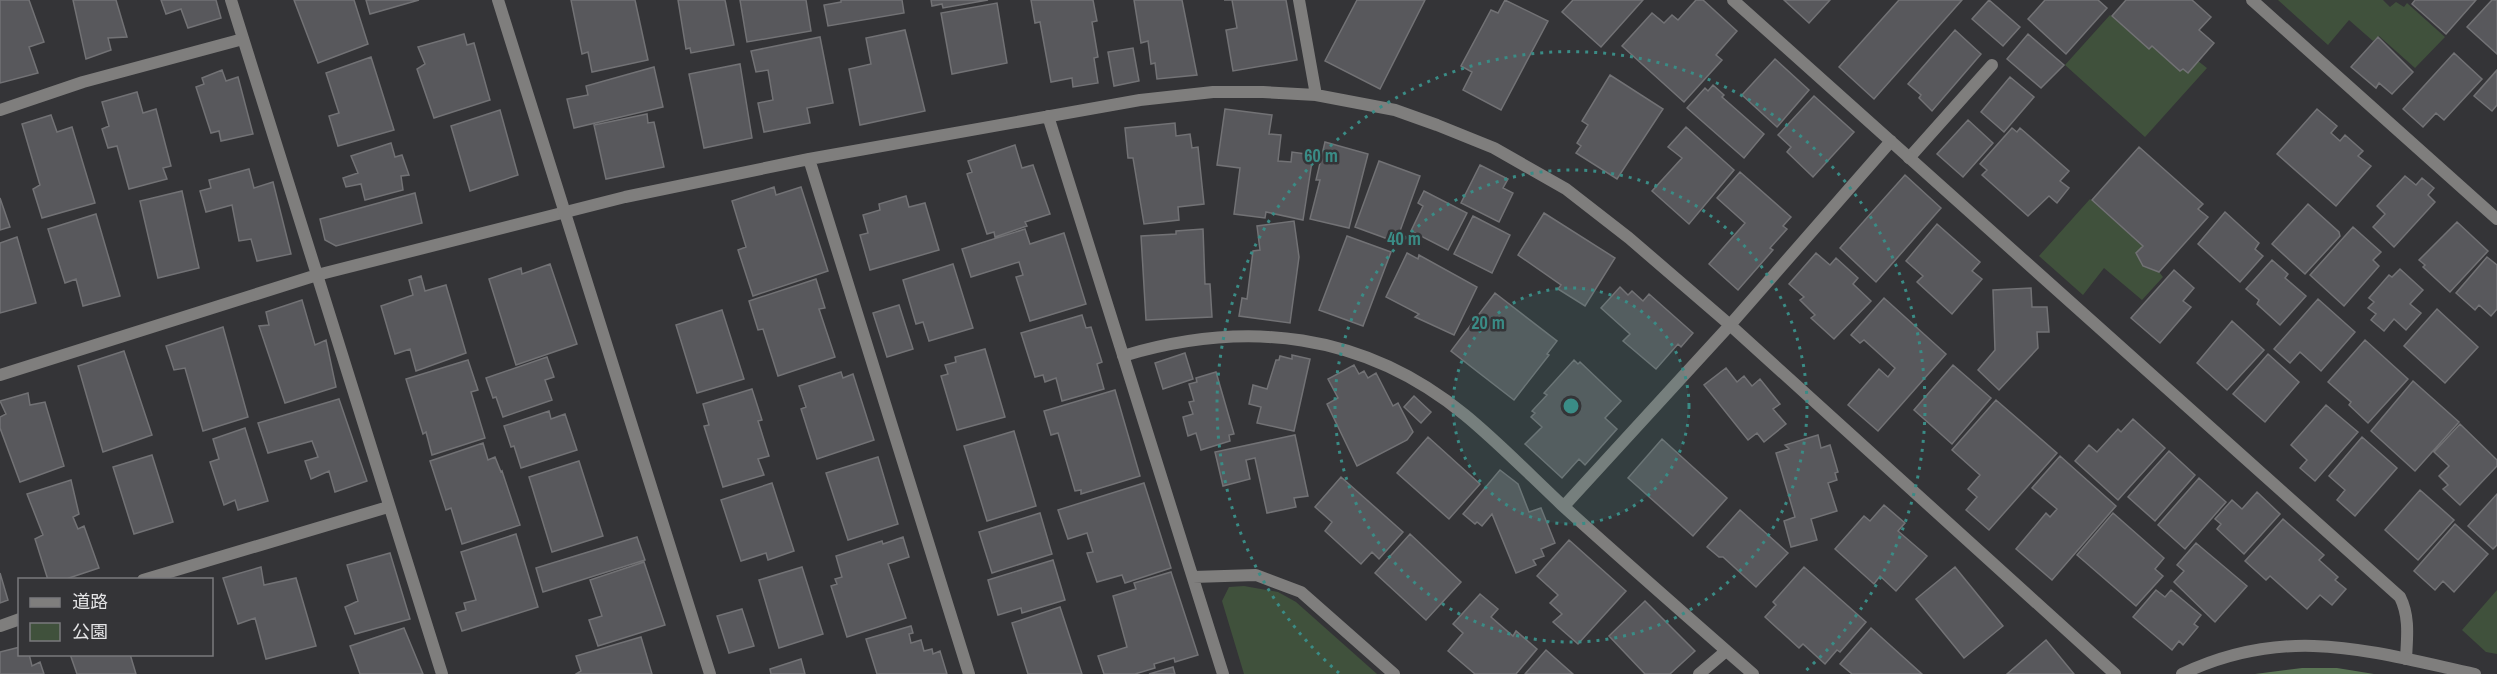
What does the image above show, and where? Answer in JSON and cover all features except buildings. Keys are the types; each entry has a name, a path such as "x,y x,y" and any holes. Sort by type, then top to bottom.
{"street":[{"path":"231,0 442,674"},
{"path":"498,0 710,674"},
{"path":"1299,0 1316,95"},
{"path":"1733,0 2400,597 2405,607 2408,623 2406,659"},
{"path":"2252,0 2497,219"},
{"path":"0,110 83,82 243,39"},
{"path":"1910,158 1992,65"},
{"path":"0,375 317,275 565,212 809,159 1140,100 1213,92 1316,95 1395,110 1494,148 1566,189 1629,238 1730,325 2115,674"},
{"path":"1048,116 1223,674"},
{"path":"1564,506 1730,325 1890,141"},
{"path":"809,159 969,674"},
{"path":"1122,356 1181,340 1265,336 1303,340 1386,364 1422,385 1465,415 1753,674"},
{"path":"146,578 388,507"},
{"path":"1192,578 1256,575 1300,592 1394,674"},
{"path":"0,626 18,620"},
{"path":"2182,674 2206,663 2241,652 2280,646 2336,646 2475,674"},
{"path":"1699,674 1726,651"}],"green space":[{"path":"2278,0 2383,0 2390,7 2396,2 2404,7 2407,3 2445,37 2415,68 2379,36 2373,41 2349,20 2328,45"},
{"path":"2110,15 2149,48 2152,46 2180,71 2198,61 2207,68 2145,137 2065,65"},
{"path":"2090,199 2143,246 2136,253 2143,266 2159,272 2163,277 2142,300 2104,268 2083,295 2039,256"},
{"path":"1244,586 1278,592 1296,602 1377,674 1244,674 1222,601 1229,587"},
{"path":"2497,590 2497,654 2486,652 2462,630"},
{"path":"2302,668 2337,668 2374,674 2255,674"}]}
